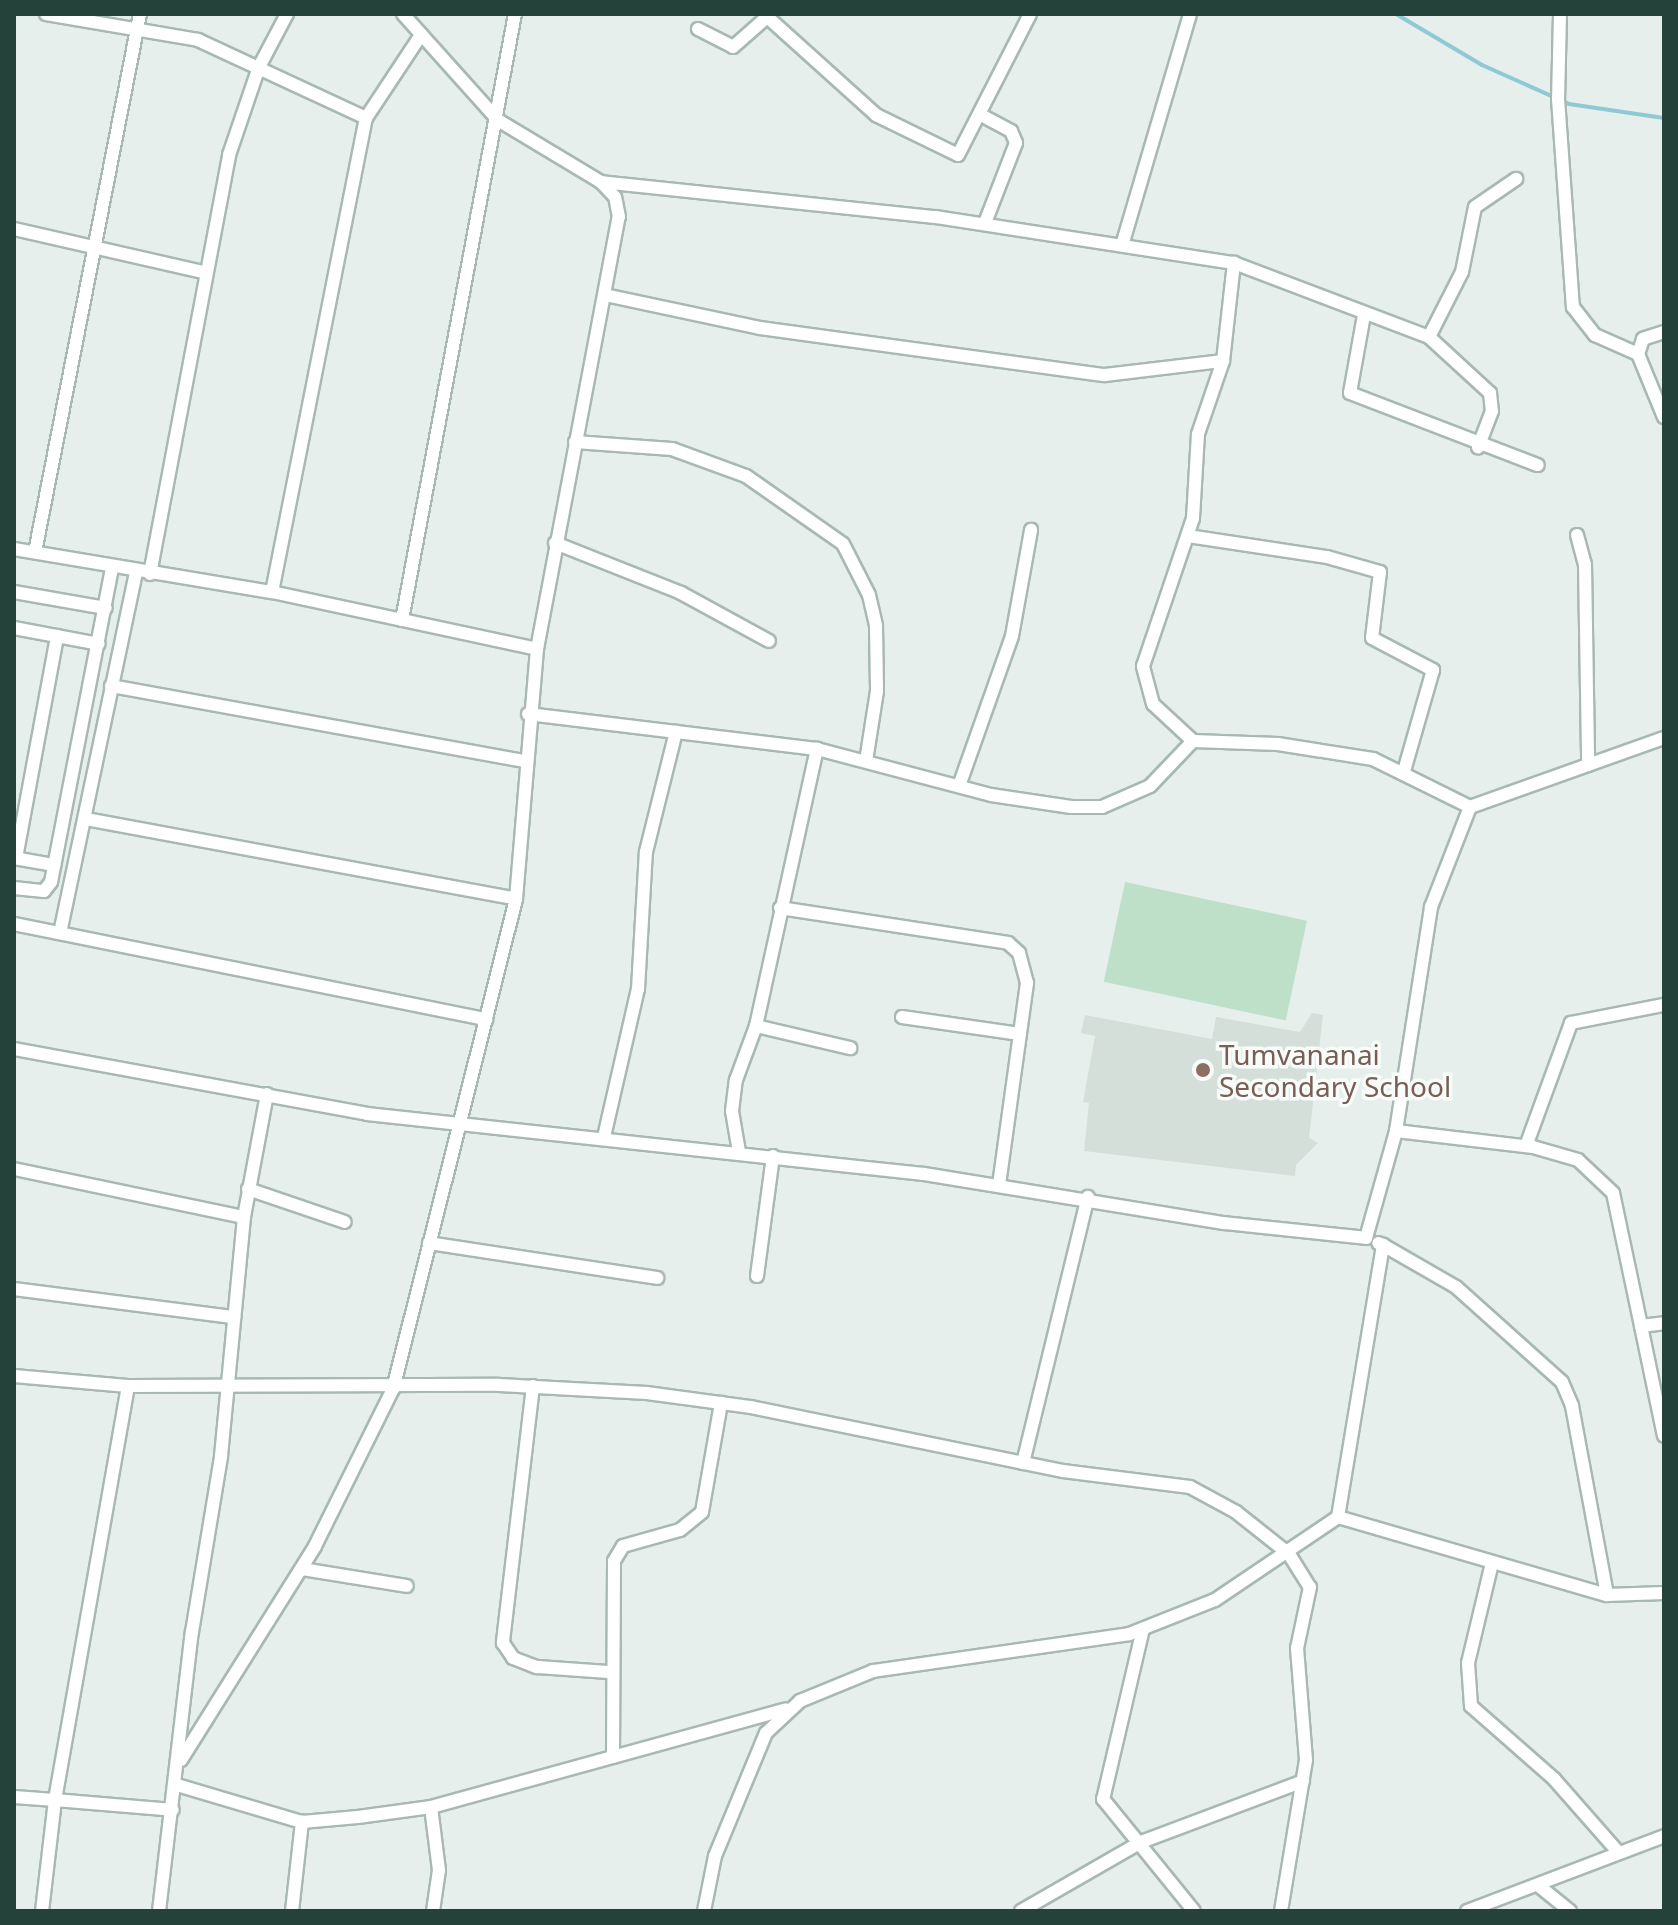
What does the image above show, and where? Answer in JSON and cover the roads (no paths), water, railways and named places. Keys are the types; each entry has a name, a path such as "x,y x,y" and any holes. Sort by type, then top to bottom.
{"street":[{"path":"46,14 198,40 366,118"},
{"path":"35,552 140,14"},
{"path":"150,574 204,272 229,155 259,67 287,14"},
{"path":"181,1760 302,1569 373,1440 393,1389 516,899 524,761 537,649 619,217 615,197 601,182 498,120 403,14"},
{"path":"402,620 498,120 515,14"},
{"path":"698,29 733,47 766,16 876,115 921,140 961,154 1030,14"},
{"path":"1123,242 1190,14"},
{"path":"1560,14 1558,99 1573,307 1595,335 1638,354"},
{"path":"272,592 366,118 421,35"},
{"path":"981,115 1011,131 1016,143 985,223"},
{"path":"1429,337 1462,272 1475,207 1516,179"},
{"path":"601,182 985,223 1123,242 1234,263 1364,315 1429,337 1490,393 1492,411 1478,447"},
{"path":"14,229 94,244 204,272"},
{"path":"1234,263 1223,361 1198,434 1198,497 1143,678 1153,704 1193,741 1318,748 1404,771 1470,807 1664,738"},
{"path":"605,295 760,328 1094,374 1223,361"},
{"path":"1364,315 1350,393 1478,447 1538,465"},
{"path":"1664,332 1643,339 1638,354 1664,417"},
{"path":"575,442 650,446 696,457 769,488 835,536 869,595 876,626 877,691 866,761"},
{"path":"959,786 1012,636 1031,530"},
{"path":"1577,535 1585,564 1588,765"},
{"path":"1188,536 1327,557 1380,572 1372,638 1433,670 1404,771"},
{"path":"555,543 681,593 769,641"},
{"path":"14,549 136,572 272,592 537,649"},
{"path":"14,888 44,891 54,865 112,567"},
{"path":"60,933 136,572"},
{"path":"14,592 106,608"},
{"path":"14,628 99,644"},
{"path":"54,865 15,858 57,636"},
{"path":"111,686 524,761"},
{"path":"528,714 817,749 1034,804 1102,807 1150,786 1193,741"},
{"path":"604,1137 638,989 646,852 676,732"},
{"path":"739,1152 733,1099 756,1026 817,749"},
{"path":"1366,1238 1396,1131 1431,907 1470,807"},
{"path":"86,819 516,899"},
{"path":"780,908 1008,943 1025,961 1020,1034 999,1185"},
{"path":"14,924 487,1019"},
{"path":"1526,1146 1571,1023 1664,1005"},
{"path":"902,1017 1020,1034"},
{"path":"756,1026 850,1048"},
{"path":"14,1049 367,1114 773,1156 1088,1197 1224,1223 1366,1238 1456,1287 1562,1382 1574,1415 1607,1595"},
{"path":"159,1911 181,1760 192,1632 229,1383 244,1217 267,1094"},
{"path":"1396,1131 1526,1146 1578,1160 1613,1193 1664,1436"},
{"path":"757,1276 773,1156"},
{"path":"14,1169 244,1217"},
{"path":"248,1189 345,1222"},
{"path":"1023,1463 1088,1197"},
{"path":"429,1243 657,1278"},
{"path":"177,1785 302,1822 431,1807 789,1708 885,1667 1143,1629 1215,1600 1289,1554 1338,1517 1383,1245"},
{"path":"14,1289 234,1317"},
{"path":"1641,1326 1664,1323"},
{"path":"14,1376 128,1386 229,1383 393,1389 533,1386 721,1403 1023,1463 1190,1487 1236,1512 1289,1554 1305,1575 1311,1601 1297,1648 1303,1781 1281,1911"},
{"path":"42,1911 55,1800 128,1386"},
{"path":"533,1386 503,1643 513,1658 537,1667 609,1672"},
{"path":"613,1757 609,1672 616,1555 627,1544 680,1530 702,1512 721,1403"},
{"path":"1338,1517 1607,1595 1664,1593"},
{"path":"1492,1563 1468,1663 1471,1706 1554,1779 1619,1853"},
{"path":"302,1569 407,1586"},
{"path":"1143,1629 1102,1790 1106,1805 1141,1842 1194,1911"},
{"path":"704,1911 715,1856 756,1756 789,1708"},
{"path":"1021,1911 1141,1842 1303,1781"},
{"path":"14,1797 173,1810"},
{"path":"431,1807 439,1870 433,1911"},
{"path":"292,1911 302,1822"},
{"path":"1467,1911 1500,1906 1539,1886 1664,1836"},
{"path":"1539,1886 1570,1911"}],"waterway":[{"path":"1396,14 1482,65 1569,104 1664,118"}],"place":[{"name":"Tumvananai Secondary School","path":"1203,1070"}]}
